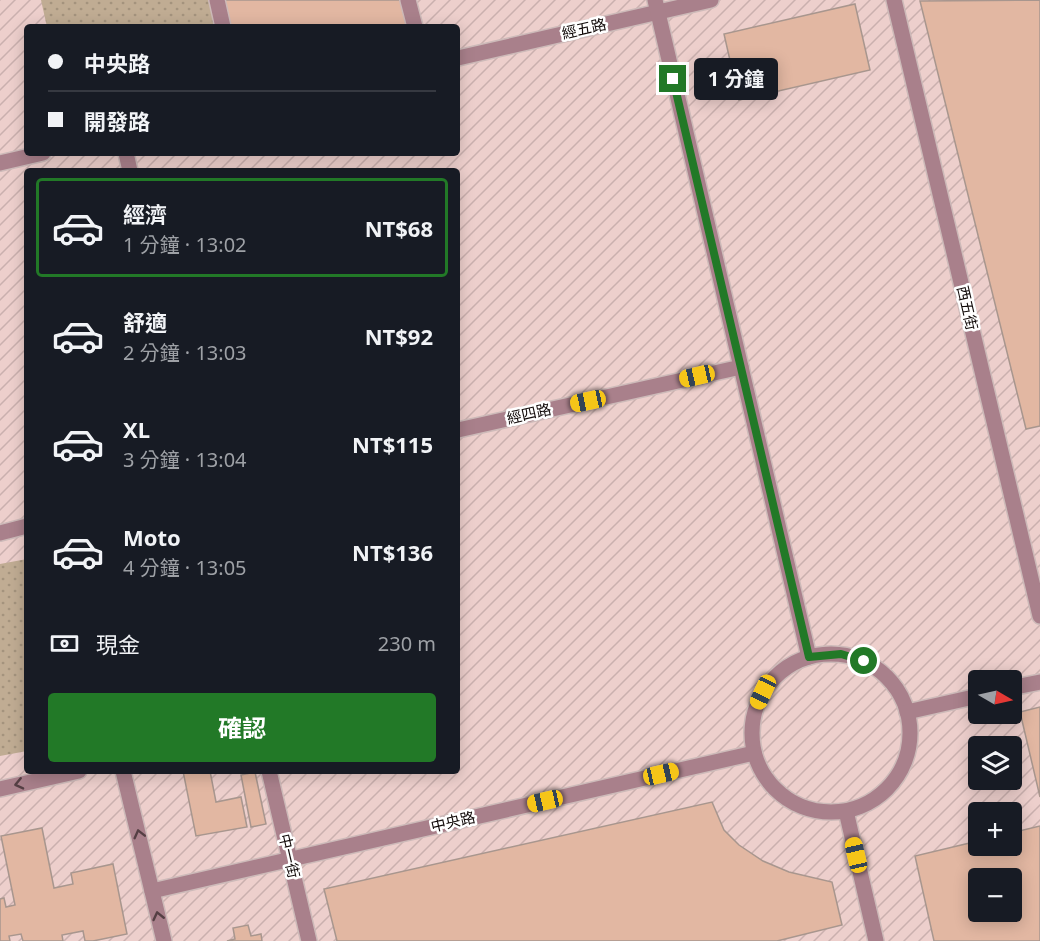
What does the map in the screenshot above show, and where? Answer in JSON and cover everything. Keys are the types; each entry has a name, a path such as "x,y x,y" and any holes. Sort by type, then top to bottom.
{"street":[{"path":"217,0 222,24"},
{"path":"408,0 414,24"},
{"name":"經五路","path":"460,57 656,6 711,0"},
{"name":"西五街","path":"894,0 1040,616"},
{"path":"656,6 809,657"},
{"path":"0,163 30,156"},
{"name":"經四路","path":"460,430 741,367"},
{"path":"0,532 24,527"},
{"path":"841,654 864,661 882,672 892,682 908,712 910,735 907,757 896,779 883,794 872,802 846,812 813,811 781,795 769,783 754,753 752,731 756,707 763,692 775,677 790,665 809,657 841,654"},
{"path":"1022,686 1040,682"},
{"path":"908,712 968,698"},
{"name":"中央路","path":"152,891 754,753"},
{"path":"0,789 66,774"},
{"path":"124,774 164,941"},
{"name":"中一街","path":"270,774 309,941"},
{"path":"846,812 876,941"}],"shaded area":[{"path":"0,0 1040,0 1040,941 0,941"},
{"path":"41,0 217,0 222,24 46,24"},
{"path":"24,560 24,752 0,756 0,564"}],"building":[{"path":"217,0 408,0 414,24 222,24"},
{"path":"1040,0 1040,426 1026,429 920,1"},
{"path":"855,4 870,70 739,100 724,34"},
{"path":"1040,707 1040,797 1022,720 1022,712"},
{"path":"184,774 211,774 216,802 241,797 247,827 196,836"},
{"path":"255,774 266,824 251,827 241,775"},
{"path":"712,802 724,830 739,845 763,861 789,872 832,882 842,925 777,941 337,941 324,889"},
{"path":"1040,826 1040,941 934,941 915,856 968,843 968,856 1022,856 1022,830"},
{"path":"42,828 54,888 73,884 71,873 113,864 127,934 85,941 83,931 62,935 63,941 23,941 21,934 9,936 10,941 0,941 0,899 4,898 6,907 15,905 1,836"},
{"path":"248,925 251,936 261,934 262,941 227,941 235,939 233,928"}],"route":[{"path":"673,79 809,657 841,654 864,661"}]}
